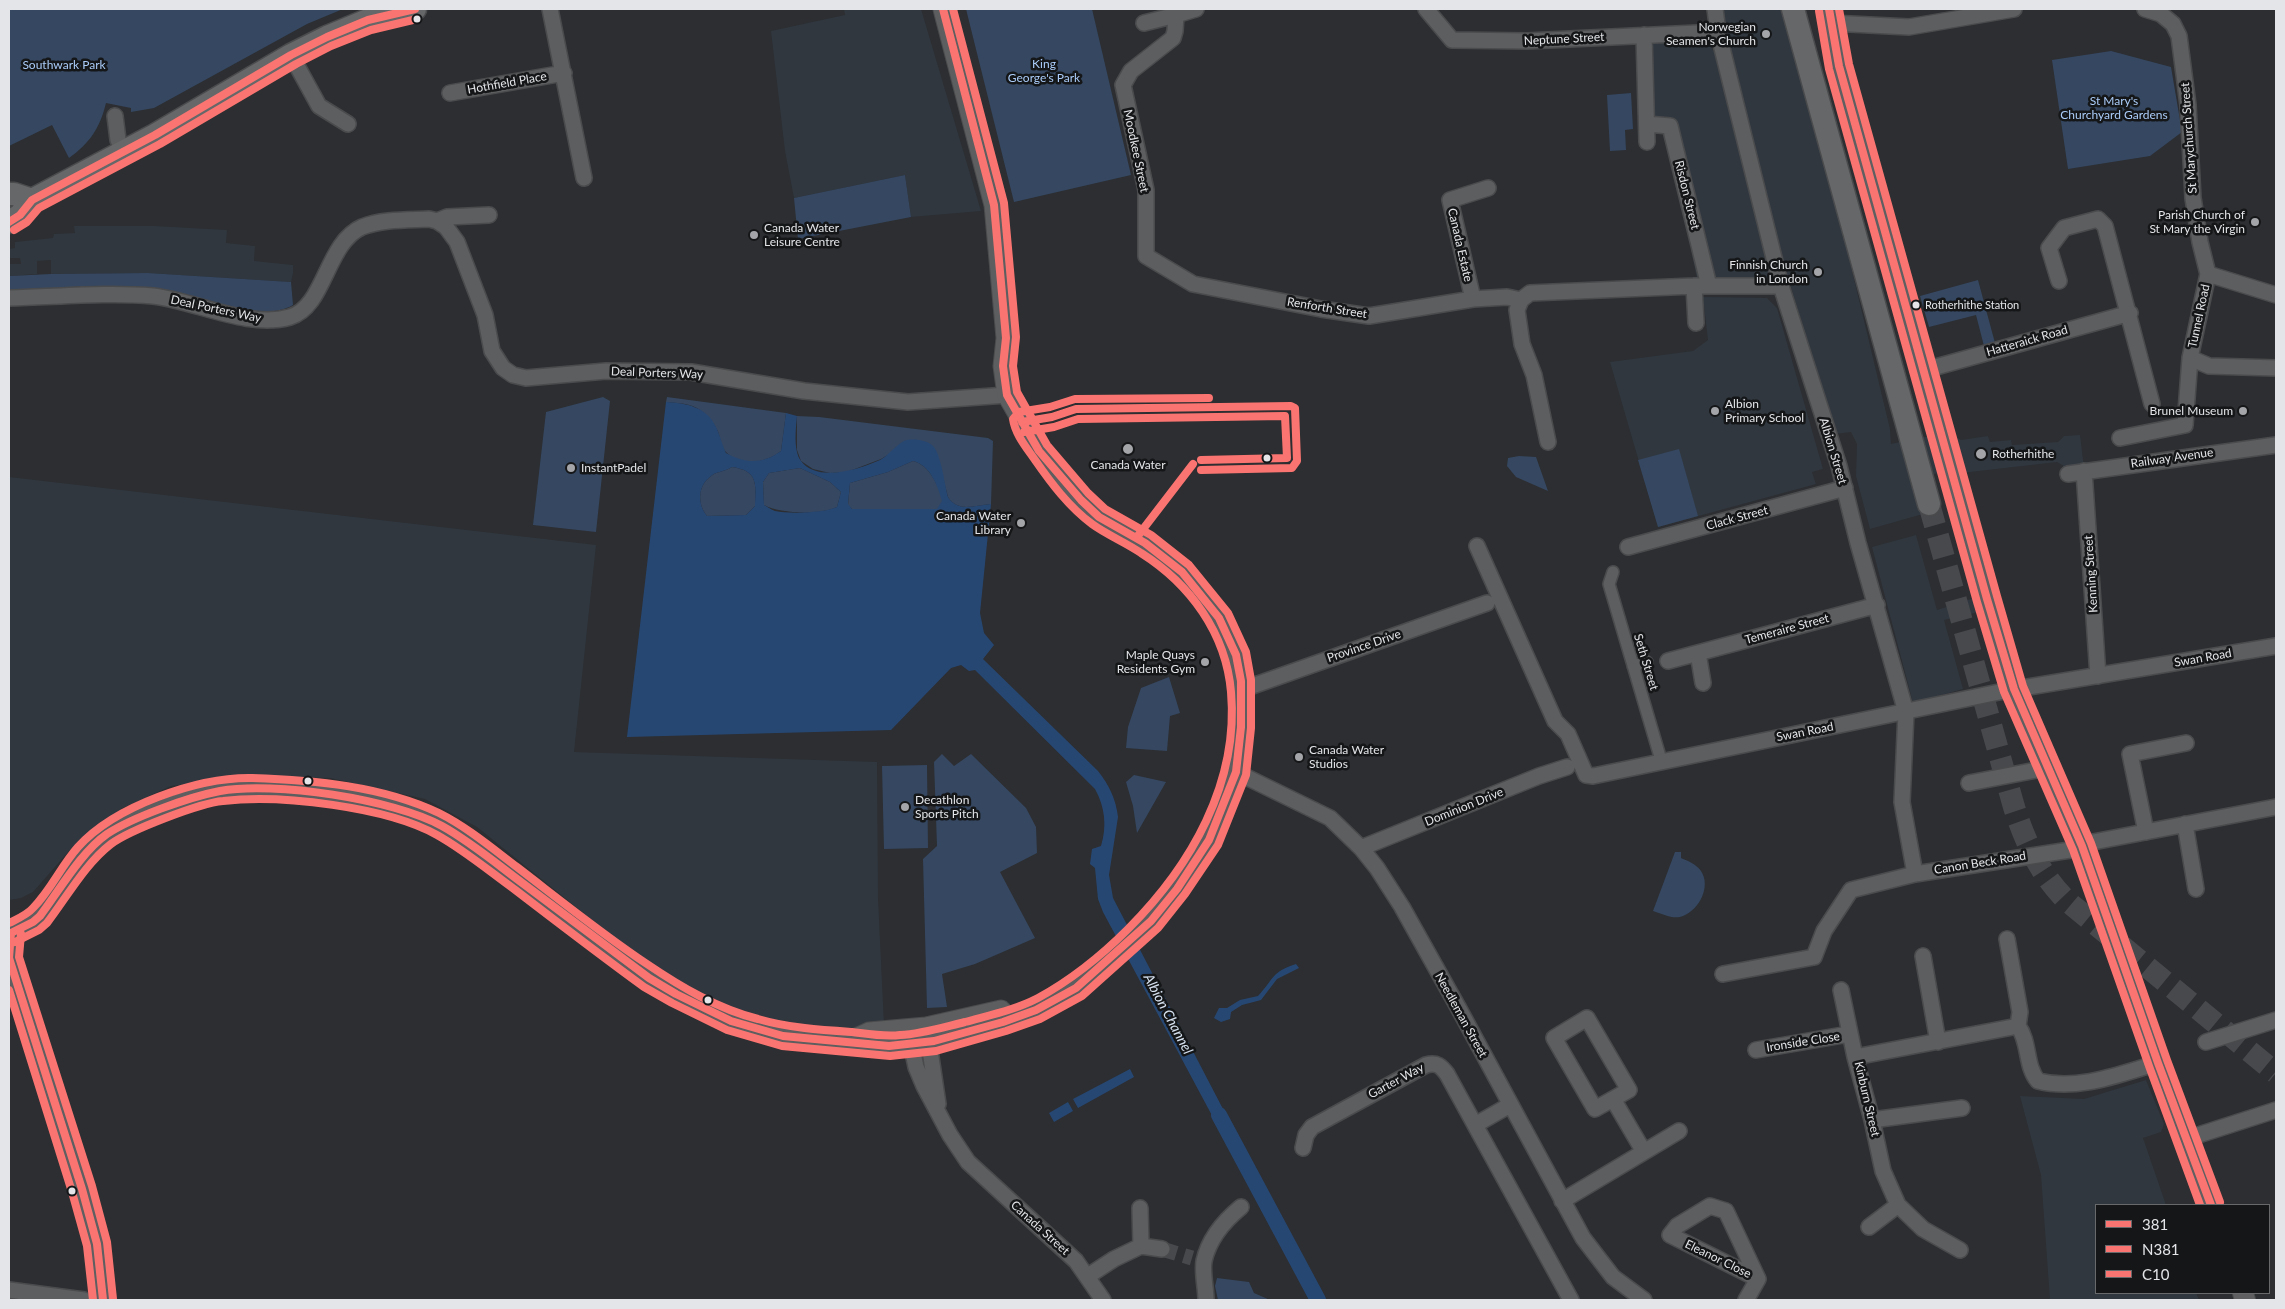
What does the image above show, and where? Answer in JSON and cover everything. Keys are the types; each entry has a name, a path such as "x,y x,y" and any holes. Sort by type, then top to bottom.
{"main road":[{"path":"9,222 20,216 32,200 155,135 290,55 346,28 368,20 415,9"},
{"path":"1793,9 1929,504"},
{"path":"1830,16 1839,66 2014,690 2082,846 2158,1063 2211,1204"},
{"path":"9,194 32,200"},
{"path":"10,932 9,958 82,1189 97,1244 103,1300"}],"street":[{"name":"Hothfield Place","path":"550,9 584,178"},
{"path":"10,932 33,922 40,916 89,850 106,835 137,818 220,790 249,788 308,792 387,805 416,814 442,826 484,854 649,978 701,1008 731,1021 783,1036 849,1042 869,1032 918,1036 1018,1005 1098,968 1151,921 1177,889 1209,840 1236,772 1241,727 1241,690 1236,655 1219,618 1195,586 1182,572 1152,548 1099,517 1082,500 1039,451 1007,395 1003,366 1006,338 994,205 943,9"},
{"path":"1144,23 1196,9"},
{"name":"Neptune Street","path":"1426,9 1452,40 1527,41 1718,32"},
{"name":"Albion Street","path":"1715,9 1718,32 1781,286 1845,488 1906,712 1902,802 1915,874"},
{"path":"1830,16 1909,26 1947,15 2014,9"},
{"name":"St Marychurch Street","path":"2145,9 2161,14 2173,24 2179,36 2188,105 2193,198 2200,242 2208,274"},
{"name":"Moodkee Street","path":"1176,15 1175,31 1172,38 1131,71 1122,85 1146,190 1146,256 1193,284"},
{"path":"1644,35 1647,142"},
{"path":"290,55 319,106 348,124"},
{"name":"Hothfield Place","path":"450,94 564,73"},
{"path":"115,116 118,140 124,151"},
{"name":"Risdon Street","path":"1647,124 1670,126 1702,286"},
{"name":"Canada Estate","path":"1473,299 1450,200 1488,188"},
{"name":"Deal Porters Way","path":"438,221 448,217 488,214"},
{"name":"Deal Porters Way","path":"9,298 114,294 152,296 263,320 283,318 301,311 309,303 337,252 353,232 372,224 430,219 438,221 450,232 457,242 485,316 492,351 503,368 513,376 526,378 606,371 690,372 804,392 908,402 1007,395"},
{"path":"2059,281 2049,248 2064,228 2098,220 2105,226 2130,314 2152,404"},
{"path":"2208,274 2276,295"},
{"name":"Tunnel Road","path":"2120,438 2185,425 2190,358 2208,274"},
{"name":"Renforth Street","path":"1193,284 1321,309 1369,316 1473,299 1499,297 1521,300 1530,293 1702,286 1781,286"},
{"path":"1696,323 1702,286"},
{"path":"1521,300 1517,310 1522,344 1534,374 1548,442"},
{"name":"Hatteraick Road","path":"1925,370 2130,314"},
{"name":"Tunnel Road","path":"2190,358 2209,366 2276,368"},
{"name":"Railway Avenue","path":"2068,474 2276,445"},
{"name":"Kenning Street","path":"2084,471 2098,676"},
{"name":"Clack Street","path":"1628,547 1845,488"},
{"name":"Swan Road","path":"1477,546 1555,721 1568,734 1586,775 1593,776 1661,760 2014,690 2276,646"},
{"name":"Seth Street","path":"1613,572 1609,584 1661,760"},
{"name":"Province Drive","path":"1241,690 1487,603"},
{"name":"Temeraire Street","path":"1668,661 1876,605"},
{"path":"1698,653 1704,683"},
{"path":"1633,666 1647,662"},
{"path":"2146,832 2130,754 2186,743"},
{"name":"Dominion Drive","path":"1361,848 1539,776 1567,767"},
{"path":"1968,783 2047,768"},
{"name":"Needleman Street","path":"1236,772 1330,818 1361,848 1377,868 1402,907 1583,1238 1613,1277 1644,1300"},
{"name":"Canon Beck Road","path":"1723,974 1814,957 1824,931 1851,890 1915,874 2070,850 2093,842 2276,807"},
{"path":"2185,824 2196,889"},
{"path":"2007,939 2020,1012 2018,1026 2022,1032 2033,1074 2038,1081 2057,1083 2095,1082 2158,1063"},
{"path":"1924,956 1938,1042"},
{"path":"1841,990 1854,1057"},
{"path":"1587,1018 1629,1090 1613,1099 1595,1109 1554,1038 1587,1018"},
{"path":"2206,1042 2276,1020"},
{"name":"Kinburn Street","path":"1898,1205 1883,1170 1872,1120 1854,1057 2018,1026"},
{"name":"Ironside Close","path":"1756,1050 1850,1034"},
{"name":"Canada Street","path":"918,1036 939,1110 950,1135 968,1162 1076,1260 1103,1300"},
{"name":"Garter Way","path":"1303,1148 1306,1135 1312,1127 1432,1063 1439,1064 1447,1074 1476,1125 1572,1300"},
{"path":"1613,1099 1644,1152"},
{"path":"1476,1125 1510,1105"},
{"path":"1872,1120 1962,1108"},
{"path":"2186,1139 2276,1110"},
{"path":"1562,1201 1679,1131"},
{"path":"1869,1227 1898,1205 1923,1229 1960,1250"},
{"name":"Eleanor Close","path":"1710,1206 1726,1211 1758,1279 1670,1235 1677,1226 1710,1206"},
{"path":"1206,1300 1198,1260 1223,1222 1241,1207"},
{"path":"1140,1208 1140,1246"},
{"path":"1088,1276 1114,1259 1140,1246 1162,1249"},
{"name":"Eleanor Close","path":"1746,1300 1758,1279"},
{"path":"9,1290 84,1300"}],"shaded area":[{"path":"844,9 921,9 981,211 911,217 905,175 794,198 785,151 771,31 845,15"},
{"path":"1722,9 1786,9 1803,66 1890,429 1891,444 1917,438 1951,434 1961,440 1988,436 1990,442 2011,440 2012,445 2058,442 2064,436 2080,435 2084,468 2069,469 2057,462 1970,472 1913,475 1923,514 1870,529 1856,476 1857,444 1851,432 1835,434 1730,84"},
{"path":"1708,40 1716,56 1777,277 1697,279 1665,120 1651,119 1648,53 1654,41"},
{"path":"74,226 154,226 227,230 226,243 255,246 254,261 293,265 291,282 148,273 51,274 51,260 37,261 37,274 9,276 9,264 21,264 20,258 9,258 9,249 15,248 15,242 53,238 54,234 75,233"},
{"name":"Albion Primary School","path":"1703,297 1767,298 1777,308 1823,469 1812,472 1816,484 1658,527 1610,362 1693,351 1708,340"},
{"path":"9,477 596,545 574,752 877,762 878,898 884,1025 847,1031 769,1027 691,1000 477,827 425,799 330,778 246,776 171,786 121,809 69,851 33,892 21,898 9,900"},
{"path":"1916,535 1937,610 1974,598 1979,612 1944,620 1963,689 1913,703 1872,547"},
{"path":"2146,1080 2164,1124 2161,1132 2143,1138 2166,1204 2095,1204 2095,1294 2196,1294 2199,1300 2050,1300 2041,1175 2020,1096 2084,1099"}],"green space":[{"name":"Southwark Park","path":"9,9 343,9 307,24 154,108 131,112 131,108 106,103 93,135 69,158 52,125 9,146"},
{"name":"King George's Park","path":"966,9 1092,9 1131,175 1014,202"},
{"name":"St Mary's Churchyard Gardens","path":"2111,51 2171,67 2182,132 2150,156 2068,169 2052,60"},
{"path":"1631,93 1633,129 1625,130 1626,150 1610,151 1607,95"},
{"path":"905,175 911,217 798,239 794,198"},
{"path":"148,273 291,282 293,305 280,310 265,312 249,311 170,291 132,286 9,290 9,276"},
{"path":"1978,280 1995,343 1984,346 1976,315 1929,327 1920,296"},
{"name":"InstantPadel","path":"603,397 610,401 596,532 533,525 546,412"},
{"path":"667,397 786,413 781,451 769,458 754,462 740,461 733,458 725,450 718,431 705,414 692,406 666,402"},
{"path":"797,416 819,417 988,438 993,441 991,504 962,507 952,502 948,497 937,455 891,453 881,459 847,472 830,473 813,469 801,461 797,450"},
{"path":"1679,449 1698,516 1658,527 1638,460"},
{"path":"1519,456 1536,457 1548,491 1516,477 1507,466 1508,458"},
{"path":"913,461 929,471 936,483 943,500 938,509 852,509 848,505 850,483 888,472"},
{"path":"732,467 747,472 754,479 755,506 746,515 707,516 702,507 700,496 703,486 712,475"},
{"path":"800,468 830,482 841,492 837,507 821,511 790,512 764,505 763,482 769,473"},
{"path":"1169,677 1180,713 1170,716 1167,751 1126,748 1128,727 1141,688"},
{"path":"942,754 954,766 971,754 1026,808 1036,827 1037,853 1000,872 1035,938 975,964 942,974 947,1007 927,1008 923,859 937,846 934,762"},
{"name":"Decathlon Sports Pitch","path":"927,765 928,848 884,849 882,766"},
{"path":"1134,775 1166,782 1137,833 1133,806 1126,782"},
{"path":"1675,852 1681,852 1681,858 1692,863 1701,871 1705,883 1699,903 1689,913 1680,917 1668,916 1653,911"},
{"path":"1217,1278 1249,1282 1254,1293 1270,1300 1218,1300 1215,1286"}],"water":[{"path":"666,402 695,407 707,415 716,427 726,453 747,461 761,460 781,451 786,413 797,416 796,439 798,456 808,468 817,471 828,473 850,470 880,460 904,441 919,440 927,442 936,450 948,497 952,502 962,507 991,504 980,613 984,633 994,645 983,659 1098,771 1109,787 1116,804 1118,817 1109,875 1113,898 1235,1132 1223,1136 1103,912 1098,899 1095,868 1090,864 1092,849 1101,846 1104,831 1103,810 1095,789 975,670 969,671 961,665 951,668 891,730 627,737","holes":["913,461 929,471 936,483 942,501 937,509 852,509 848,504 850,483 888,472","732,467 740,469 747,472 754,479 755,506 746,515 707,516 702,507 700,496 703,486 712,475","800,468 830,482 841,492 837,507 824,511 798,513 775,511 764,505 763,482 769,473"]},
{"path":"1296,964 1299,968 1277,979 1261,1000 1242,1005 1231,1012 1230,1019 1221,1022 1214,1018 1219,1008 1227,1008 1240,1000 1258,996 1277,973"},
{"path":"1130,1069 1134,1077 1078,1108 1073,1099"},
{"path":"1068,1102 1073,1111 1054,1122 1049,1113"}],"waterway":[{"name":"Albion Channel","path":"1219,1115 1318,1300"}],"tunnel":[{"path":"1929,504 2014,807 2035,858 2057,891 2067,901 2276,1073"},
{"path":"1162,1249 1192,1258"}],"transit line":[{"name":"381","path":"9,222 20,215 32,200 155,135 291,55 368,20 415,9"},
{"name":"381","path":"11,933 33,922 40,916 79,861 107,834 131,821 177,803 207,794 220,791 271,788 364,800 421,816 442,826 484,854 649,978 676,994 731,1021 783,1036 889,1046 934,1041 1003,1022 1036,1010 1076,988 1151,921 1177,889 1209,840 1236,772 1241,727 1241,681 1236,655 1219,618 1182,572 1145,543 1099,517 1081,500 1039,451 1007,395 1003,366 1006,338 994,205 943,9"},
{"name":"N381","path":"15,942 39,930 47,923 93,861 120,838 198,807 223,801 247,799 303,801 333,805 362,810 416,825 437,835 467,854 644,987 727,1030 782,1046 890,1056 936,1051 1006,1031 1040,1019 1082,996 1158,928 1185,894 1218,845 1246,775 1251,728 1251,680 1246,652 1228,613 1189,565 1151,535 1105,509 1088,493 1047,445 1017,392 1013,366 1016,337 1004,203 953,9"},
{"name":"381","path":"1829,9 1839,66 1987,599 2014,689 2082,846 2158,1063 2211,1204"},
{"name":"C10","path":"1839,9 1849,64 2023,686 2091,843 2167,1060 2220,1202"},
{"name":"N381","path":"1819,11 1829,69 1977,602 2004,692 2073,850 2200,1204"},
{"name":"N381","path":"14,230 27,222 39,208 160,144 296,64 331,46 371,30 417,19"},
{"name":"C10","path":"9,923 25,915 33,908 45,894 72,854 94,832 135,807 183,789 231,779 252,778 299,781 347,786 394,796 439,813 479,838 597,929 660,973 700,996 743,1015 793,1027 894,1036 941,1028 1020,1006 1050,991 1096,958 1128,929 1172,878 1206,821 1219,790 1227,759 1231,726 1231,692 1228,670 1222,650 1213,630 1190,595 1159,565 1098,528 1076,510 1054,486 1018,435 1013,419 1019,412 1050,407 1075,399 1209,398"},
{"name":"381","path":"1022,422 1052,417 1076,409 1291,406 1295,408 1297,461 1292,468 1201,470"},
{"name":"N381","path":"1024,432 1054,427 1078,419 1285,416 1287,458 1201,460"},
{"name":"C10","path":"1137,537 1193,464"},
{"name":"381","path":"11,933 9,958 82,1189 97,1244 103,1300"},
{"name":"C10","path":"21,934 19,957 92,1186 107,1242 113,1299"},
{"name":"N381","path":"9,990 87,1246 93,1300"}],"place":[{"name":"Norwegian Seamen's Church","path":"1766,34"},
{"name":"Parish Church of St Mary the Virgin","path":"2255,222"},
{"name":"Canada Water Leisure Centre","path":"754,235"},
{"name":"Finnish Church in London","path":"1818,272"},
{"name":"Rotherhithe Station","path":"1916,305"},
{"name":"Albion Primary School","path":"1715,411"},
{"name":"Brunel Museum","path":"2243,411"},
{"name":"Canada Water","path":"1128,449"},
{"name":"Rotherhithe","path":"1981,454"},
{"name":"InstantPadel","path":"571,468"},
{"name":"Canada Water Library","path":"1021,523"},
{"name":"Maple Quays Residents Gym","path":"1205,662"},
{"name":"Canada Water Studios","path":"1299,757"},
{"name":"Decathlon Sports Pitch","path":"905,807"}]}
